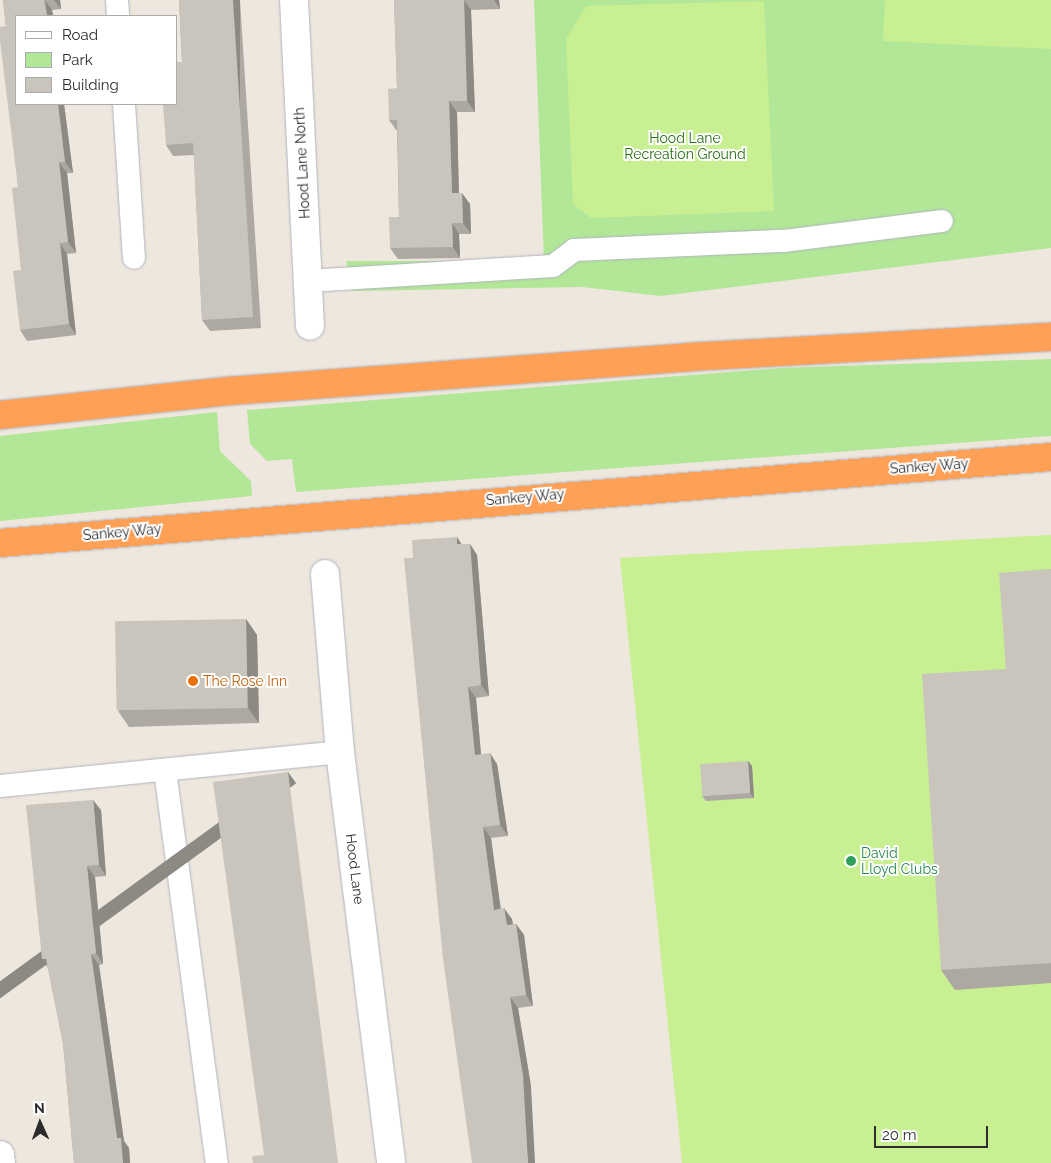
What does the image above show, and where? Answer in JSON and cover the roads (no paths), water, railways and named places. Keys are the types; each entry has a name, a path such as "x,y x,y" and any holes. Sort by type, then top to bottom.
{"highway":[{"path":"0,415 259,388 688,357 1051,337"},
{"name":"Sankey Way","path":"0,543 1051,457"}],"street":[{"name":"Hood Lane North","path":"294,0 310,326"},
{"name":"Hood Lane","path":"325,574 340,752 391,1163"},
{"path":"0,1155 1,1163"}],"lane":[{"path":"117,0 118,15"},
{"path":"124,105 134,258"},
{"path":"308,281 552,266 574,250 784,241 942,221"},
{"path":"0,786 340,752"},
{"path":"165,770 217,1163"}],"place":[{"name":"The Rose Inn","path":"193,681"},
{"name":"David Lloyd Clubs","path":"851,861"}],"park label":[{"name":"Hood Lane Recreation Ground","path":"685,146"}]}
